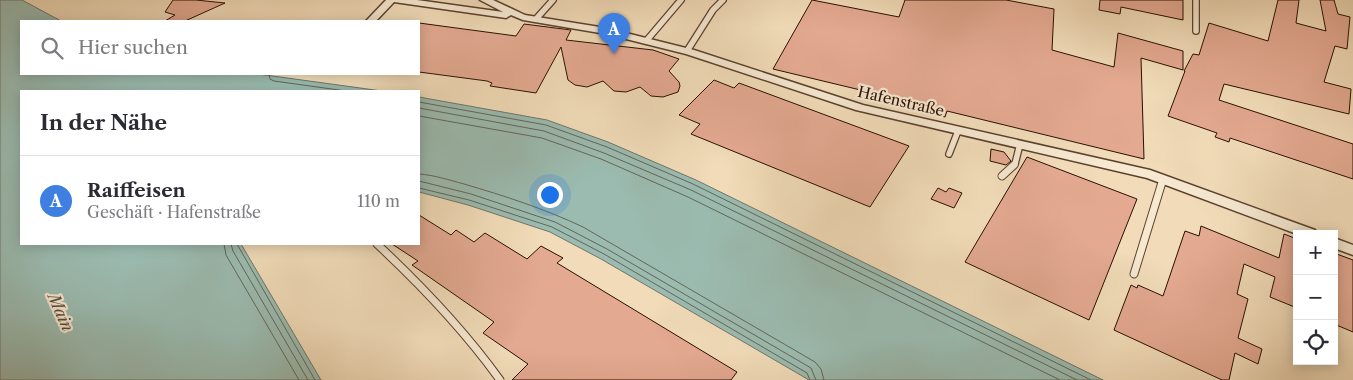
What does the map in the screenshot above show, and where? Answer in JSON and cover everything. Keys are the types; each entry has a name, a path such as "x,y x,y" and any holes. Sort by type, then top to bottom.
{"street":[{"path":"372,20 391,0"},
{"path":"397,0 523,17"},
{"name":"Hafenstraße","path":"485,0 523,17 606,31 687,51 737,66 837,102 1105,163 1163,179 1299,230"},
{"path":"1338,244 1353,250"}],"lane":[{"path":"536,19 553,0"},
{"path":"646,40 681,0"},
{"path":"687,51 713,10 723,0"},
{"path":"1196,0 1196,31"},
{"path":"949,154 958,131"},
{"path":"1002,176 1015,164 1020,144"},
{"path":"1134,274 1163,179"},
{"path":"378,245 425,288 483,356 500,380"}],"water":[{"name":"Main","path":"0,0 22,0 59,20 20,20 20,75 265,75 375,90 20,90 20,245 242,245 321,380 0,380"},
{"path":"420,97 547,120 608,142 696,180 1103,380 809,380 601,259 550,232 468,205 420,192"}],"building":[{"path":"173,0 225,3 187,20 167,20 175,15 165,12"},
{"path":"812,0 899,17 905,0 1006,0 1054,9 1052,50 1114,67 1118,33 1183,51 1183,70 1141,58 1144,159 947,111 945,117 896,105 898,99 773,69"},
{"path":"1100,0 1183,0 1183,20 1121,7 1120,14 1099,10"},
{"path":"1278,0 1299,0 1296,23 1326,31 1320,0 1334,0 1338,14 1350,17 1347,49 1335,46 1324,82 1351,89 1349,114 1224,84 1219,100 1353,144 1353,179 1230,138 1229,142 1215,137 1217,133 1168,116 1184,71 1193,54 1199,55 1209,23 1268,41"},
{"path":"420,23 516,36 524,24 571,30 566,40 653,50 679,59 669,71 679,82 678,92 663,97 651,96 640,87 626,92 614,91 603,81 587,87 575,85 568,80 561,47 536,93 490,86 492,83 420,72"},
{"path":"714,80 734,88 739,83 909,146 870,207 691,134 700,124 679,115"},
{"path":"991,149 1004,152 1011,161 1006,165 990,161"},
{"path":"1027,157 1137,199 1089,320 965,262"},
{"path":"938,188 946,192 949,188 962,193 954,208 931,199"},
{"path":"420,216 451,235 456,230 474,242 485,233 527,259 541,246 563,258 557,263 737,372 731,380 512,380 528,364 483,333 494,322 412,265 418,261 394,245 420,245"},
{"path":"1201,226 1279,258 1284,234 1293,237 1293,306 1270,297 1275,277 1244,264 1237,294 1248,299 1238,338 1262,349 1258,364 1235,353 1229,380 1222,380 1114,330 1131,285 1137,288 1138,285 1163,296 1185,231 1199,236"},
{"path":"1338,254 1353,260 1353,332 1338,326"}],"place":[{"name":"Raiffeisen","path":"614,54"}]}
